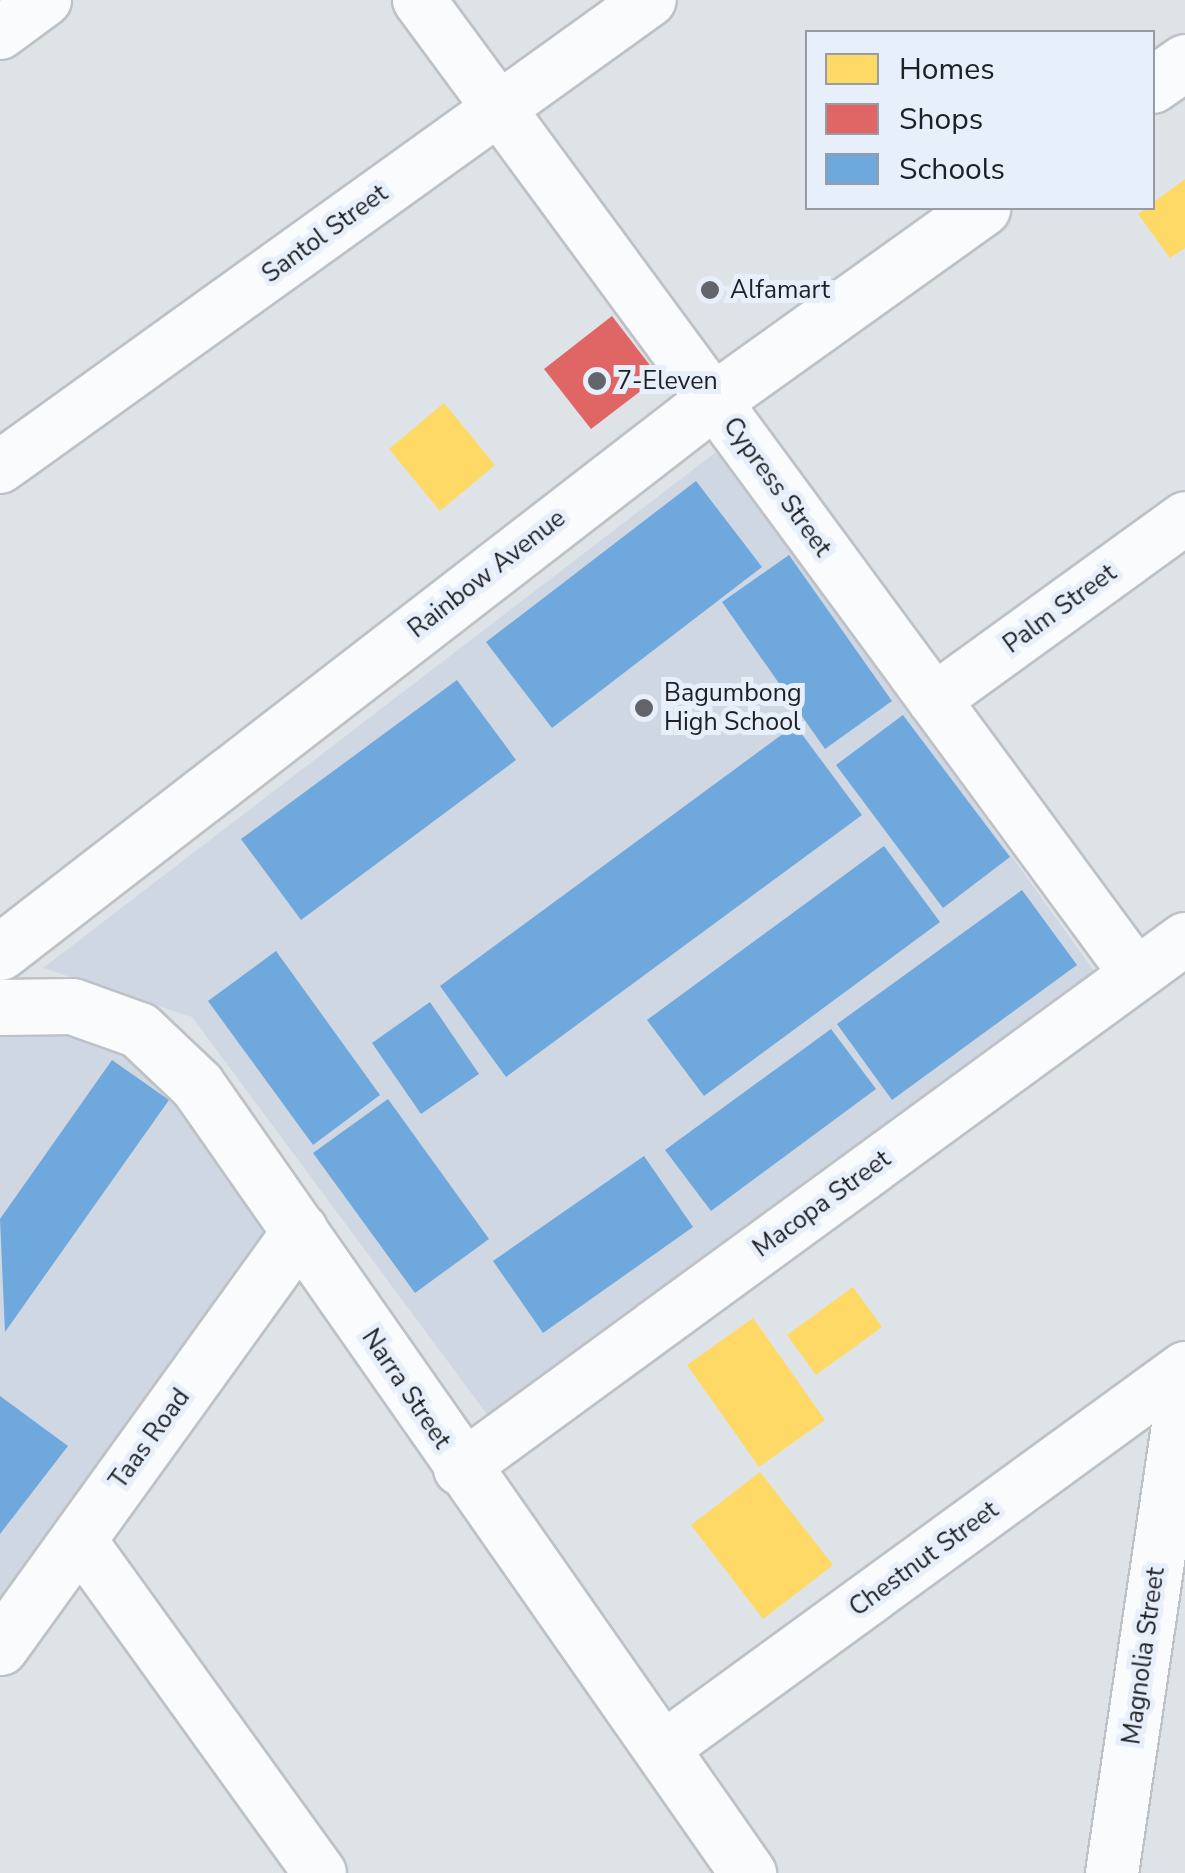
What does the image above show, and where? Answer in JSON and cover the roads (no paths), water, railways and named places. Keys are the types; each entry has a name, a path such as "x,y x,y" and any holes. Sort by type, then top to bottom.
{"street":[{"path":"0,33 46,0"},
{"name":"Cypress Street","path":"419,0 1136,974"},
{"name":"Santol Street","path":"0,467 650,0"},
{"path":"1155,83 1185,62"},
{"name":"Rainbow Avenue","path":"0,952 714,400 979,210"},
{"name":"Palm Street","path":"934,700 1185,518"},
{"name":"Macopa Street","path":"460,1469 1185,939"},
{"name":"Narra Street","path":"0,1007 72,1006 139,1030 197,1085 460,1469 662,1749 739,1870"},
{"name":"Taas Road","path":"0,1647 300,1231"},
{"name":"Chestnut Street","path":"662,1749 1185,1368"},
{"name":"Magnolia Street","path":"1112,1873 1185,1380"},
{"path":"79,1540 320,1873"}],"place":[{"name":"Alfamart","path":"710,290"},
{"name":"7-Eleven","path":"597,381"},
{"name":"Bagumbong High School","path":"644,708"}]}
